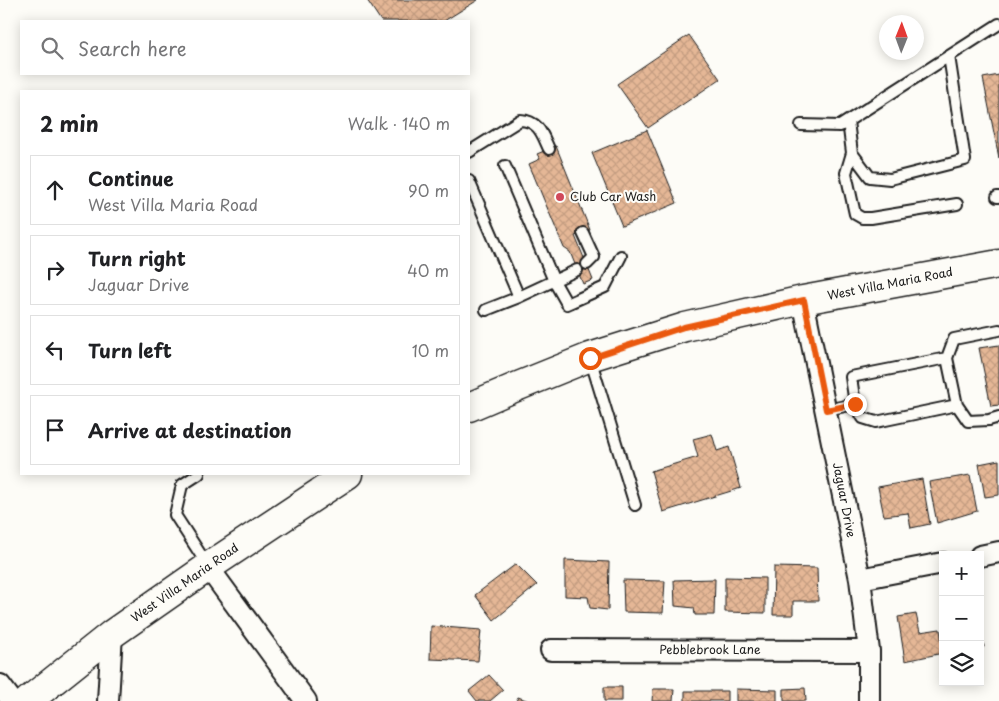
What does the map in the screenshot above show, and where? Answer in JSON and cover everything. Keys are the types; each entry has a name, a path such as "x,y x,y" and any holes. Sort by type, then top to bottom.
{"main road":[{"name":"West Villa Maria Road","path":"470,408 516,386 590,358 684,327 804,300 999,264"},
{"name":"West Villa Maria Road","path":"28,701 112,634 208,566 346,475"}],"street":[{"name":"Jaguar Drive","path":"804,300 860,579 869,651 869,701"},
{"path":"984,555 999,552"},
{"path":"860,579 939,564"},
{"path":"208,566 306,701"},
{"path":"108,701 112,634"},
{"name":"Pebblebrook Lane","path":"551,650 869,651"},
{"path":"0,685 12,701"}],"lane":[{"path":"801,125 840,126 848,122 999,24"},
{"path":"852,153 870,177 890,179 966,160 949,56"},
{"path":"470,151 520,120 530,121 538,128 549,149"},
{"path":"848,122 852,153 846,173 855,214 862,218 871,218 957,204"},
{"path":"505,166 554,281 567,304 606,286 621,256"},
{"path":"470,183 519,297"},
{"path":"583,233 594,257 587,264"},
{"path":"486,310 519,297 576,270"},
{"path":"999,330 954,339 947,358 957,405 968,421 999,418"},
{"path":"590,358 635,504"},
{"path":"947,358 851,377 855,404 863,418 876,422 957,405"},
{"path":"826,410 855,404"},
{"path":"197,475 182,485 175,515 208,566"}],"building":[{"path":"367,0 478,0 446,20 380,20"},
{"path":"689,35 720,79 648,128 617,84"},
{"path":"999,75 999,158 983,78"},
{"path":"647,130 677,203 622,226 592,153"},
{"name":"Club Car Wash","path":"556,146 590,230 575,236 593,280 583,284 570,252 564,248 529,164 540,159 537,154"},
{"path":"999,345 999,405 991,406 979,348"},
{"path":"712,434 717,451 729,447 741,488 663,512 651,471 698,457 693,439"},
{"path":"999,460 999,495 985,497 979,464"},
{"path":"970,475 977,511 937,523 929,482"},
{"path":"922,479 930,524 911,528 908,513 884,516 878,487"},
{"path":"565,560 609,562 608,610 590,608 588,597 565,596"},
{"path":"516,564 537,585 494,620 475,595"},
{"path":"774,567 817,568 818,601 793,601 793,615 773,615"},
{"path":"725,577 765,578 765,613 725,612"},
{"path":"715,579 714,615 695,615 694,608 675,606 674,580"},
{"path":"623,580 665,581 663,613 624,612"},
{"path":"916,614 920,632 939,629 939,654 905,661 898,617"},
{"path":"431,626 481,630 478,661 430,659"},
{"path":"489,675 503,690 490,701 477,701 469,691"},
{"path":"604,687 622,687 622,701 604,701"},
{"path":"805,688 806,701 784,701 784,689"},
{"path":"653,689 674,689 673,701 652,701"},
{"path":"736,689 777,690 777,701 736,701"},
{"path":"685,691 727,691 727,701 685,701"},
{"path":"518,697 529,701 516,701"}],"place":[{"name":"Club Car Wash","path":"560,197"}],"route":[{"path":"590,358 684,327 804,300 826,410 855,404"}]}
